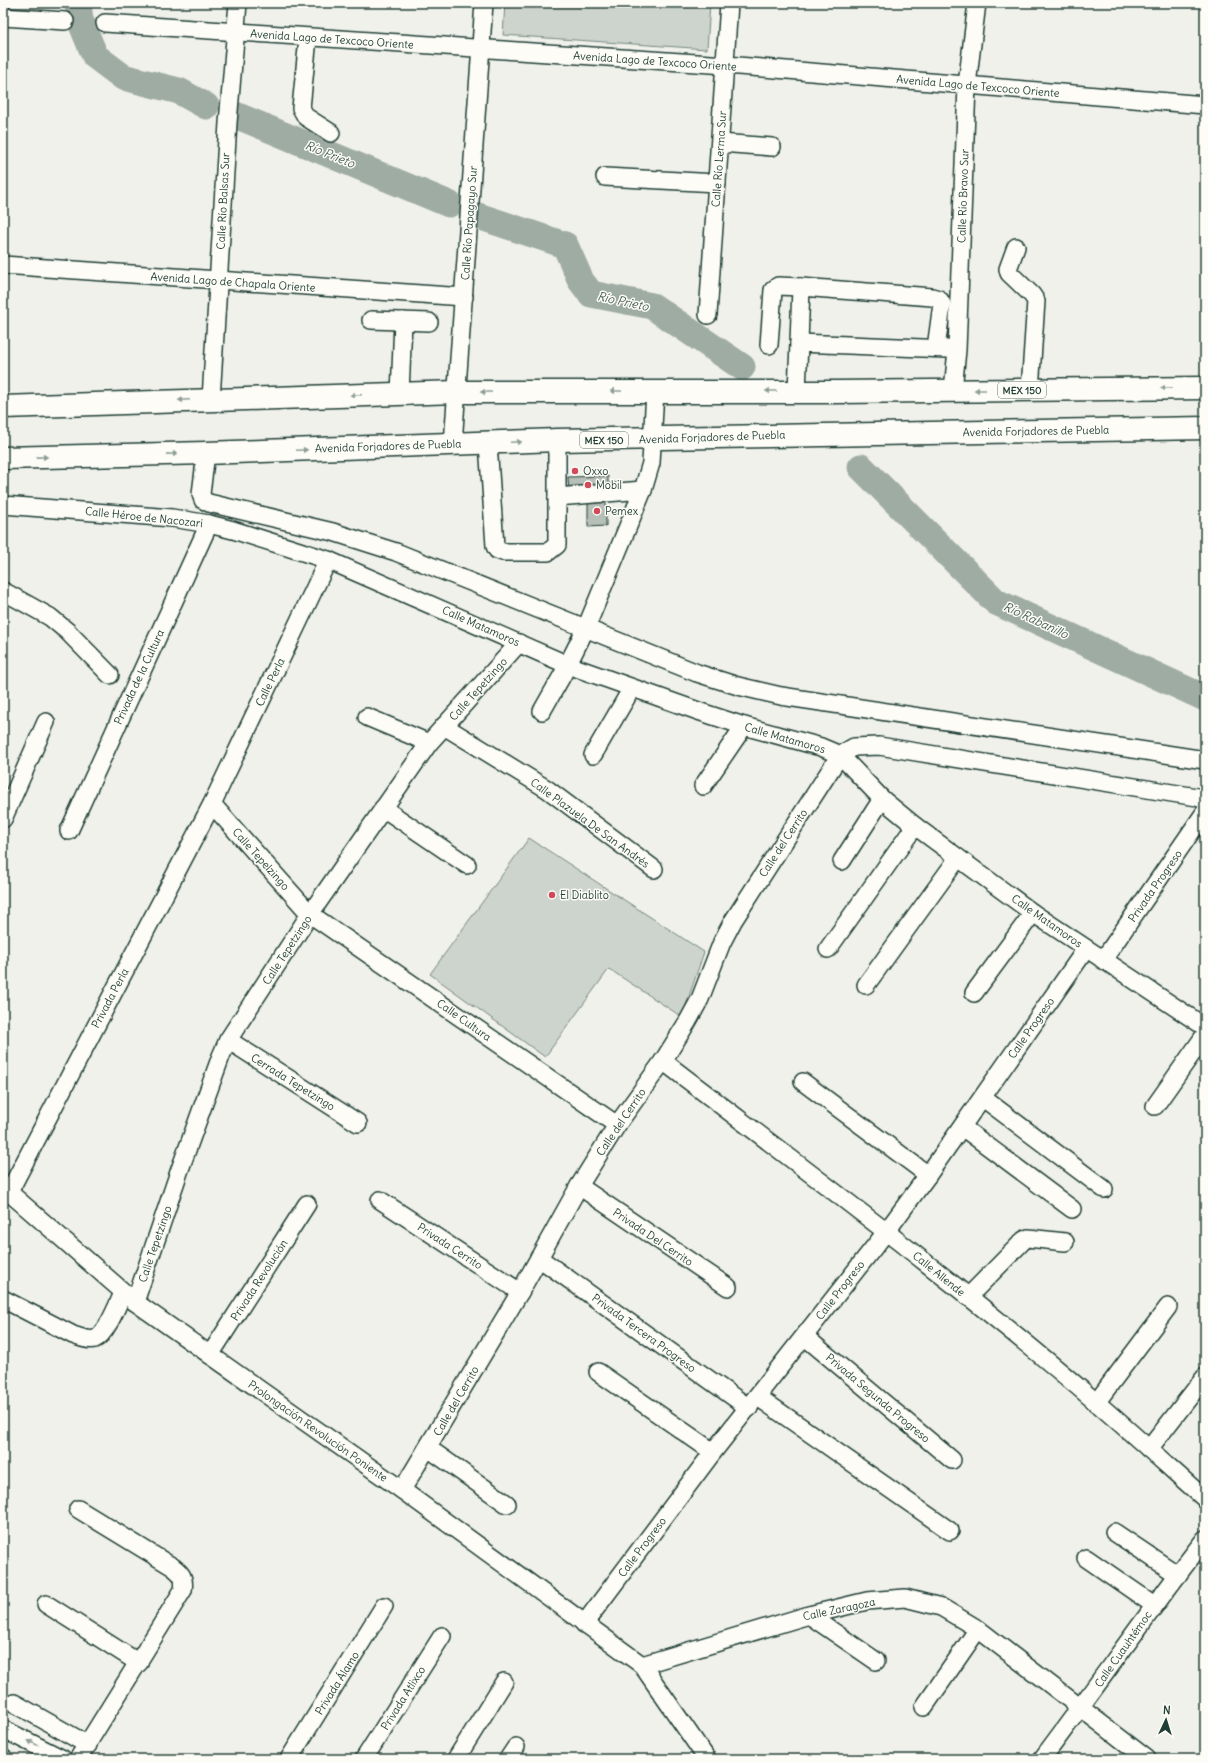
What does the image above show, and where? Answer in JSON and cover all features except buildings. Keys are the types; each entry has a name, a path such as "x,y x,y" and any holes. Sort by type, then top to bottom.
{"main road":[{"name":"MEX 150","path":"3,407 457,392 1205,388"},
{"name":"Avenida Forjadores de Puebla","path":"3,458 725,436 1202,430"}],"street":[{"name":"Calle Río Balsas Sur","path":"211,399 228,123 238,3"},
{"name":"Calle Río Papagayo Sur","path":"453,444 484,3"},
{"name":"Calle Río Lerma Sur","path":"708,314 729,3"},
{"name":"Calle Río Bravo Sur","path":"953,390 957,350 967,85 977,3"},
{"path":"3,17 65,21"},
{"name":"Avenida Lago de Texcoco Oriente","path":"105,24 726,65 1205,105"},
{"path":"308,38 301,108 306,117 332,133"},
{"path":"720,144 772,147"},
{"path":"605,177 717,183"},
{"path":"1016,247 1008,269 1009,273 1032,295 1036,302 1030,390"},
{"name":"Avenida Lago de Chapala Oriente","path":"3,265 464,297"},
{"path":"769,345 773,290 778,286 932,296 939,299 942,304 936,348"},
{"path":"797,391 801,287"},
{"path":"371,320 430,322"},
{"path":"400,394 403,321"},
{"path":"799,343 957,350"},
{"path":"542,711 568,665 586,628 643,490 651,463 655,391"},
{"path":"488,443 495,546 497,550 503,552 548,552 553,550 557,545 557,440"},
{"path":"206,453 201,494 203,500 209,503 333,532 396,552 697,673 738,686 781,696 1205,760"},
{"path":"557,497 643,490"},
{"name":"Calle Héroe de Nacozari","path":"3,505 172,518 209,524 328,560"},
{"name":"Privada de la Cultura","path":"69,831 209,524"},
{"name":"Calle Matamoros","path":"328,560 568,665 744,726 822,747 840,755 882,799 915,826 1034,913 1205,1027"},
{"name":"Calle Perla","path":"212,804 328,560"},
{"path":"3,591 50,617 67,631 110,675"},
{"name":"Calle Tepetzingo","path":"3,1298 73,1335 95,1339 103,1333 129,1297 179,1172 228,1040 310,914 430,743 519,643"},
{"path":"593,755 632,688"},
{"path":"367,716 430,743"},
{"path":"3,819 46,722"},
{"name":"Calle Plazuela De San Andrés","path":"444,726 546,789 654,869"},
{"path":"703,786 744,726"},
{"path":"840,755 854,747 879,746 1197,797 1205,800"},
{"name":"Calle del Cerrito","path":"402,1490 520,1292 579,1186 617,1125 663,1061 688,1021 700,998 722,942 733,921 840,755"},
{"path":"842,861 882,799"},
{"name":"Calle Tepelzingo","path":"212,804 310,914"},
{"name":"Privada Perla","path":"6,1190 212,804"},
{"path":"383,808 467,865"},
{"name":"Privada Progreso","path":"1103,960 1205,812"},
{"path":"828,950 915,826"},
{"path":"866,985 958,858"},
{"path":"974,993 1034,913"},
{"name":"Calle Cultura","path":"310,914 617,1125"},
{"name":"Calle Progreso","path":"584,1624 714,1452 886,1232 983,1098 1086,949"},
{"path":"1155,1106 1205,1035"},
{"name":"Cerrada Tepetzingo","path":"228,1040 358,1123"},
{"name":"Calle Allende","path":"663,1061 886,1232 968,1297 1096,1403 1205,1499"},
{"path":"803,1082 928,1175"},
{"path":"983,1098 1104,1189"},
{"path":"962,1127 1072,1209"},
{"name":"Privada Del Cerrito","path":"579,1186 728,1287"},
{"name":"Prolongación Revolución Poniente","path":"6,1190 129,1297 402,1490 642,1665 708,1759"},
{"name":"Privada Cerrito","path":"380,1200 520,1292"},
{"name":"Privada Revolución","path":"210,1355 307,1204"},
{"path":"968,1297 1024,1240 1028,1238 1065,1242"},
{"name":"Privada Tercera Progreso","path":"539,1258 753,1402 950,1531"},
{"path":"1096,1403 1168,1307"},
{"name":"Privada Segunda Progreso","path":"804,1336 952,1460"},
{"path":"598,1372 714,1452"},
{"path":"1149,1449 1205,1377"},
{"path":"428,1448 507,1504"},
{"path":"14,1703 83,1752 183,1590 184,1583 182,1575 173,1567 78,1509"},
{"path":"1114,1532 1178,1575"},
{"name":"Calle Cuauhtémoc","path":"1042,1759 1081,1708 1154,1605 1205,1539"},
{"path":"1086,1558 1154,1605"},
{"name":"Calle Zaragoza","path":"642,1665 809,1615 867,1601 904,1598 941,1607 978,1629 1147,1759"},
{"path":"46,1604 139,1663"},
{"name":"Privada Álamo","path":"289,1759 384,1606"},
{"path":"809,1615 876,1661"},
{"path":"924,1707 978,1629"},
{"name":"Privada Atlixco","path":"364,1759 442,1636"},
{"path":"456,1759 504,1682"},
{"path":"5,1734 63,1759"}],"shaded area":[{"path":"505,3 710,3 707,49 503,35"},
{"name":"El Diablito","path":"529,838 704,952 682,1017 609,969 545,1057 430,974"}],"waterway":[{"name":"Río Prieto","path":"78,3 80,20 95,56 123,77 179,91 206,106"},
{"name":"Río Prieto","path":"233,114 449,204"},
{"name":"Río Prieto","path":"472,214 565,245 581,281 591,294 652,306 742,367"},
{"name":"Río Rabanillo","path":"861,467 996,602 1205,698"}],"place":[{"name":"Oxxo","path":"575,471"},
{"name":"Mobil","path":"588,485"},
{"name":"Pemex","path":"597,511"},
{"name":"El Diablito","path":"552,895"}]}
